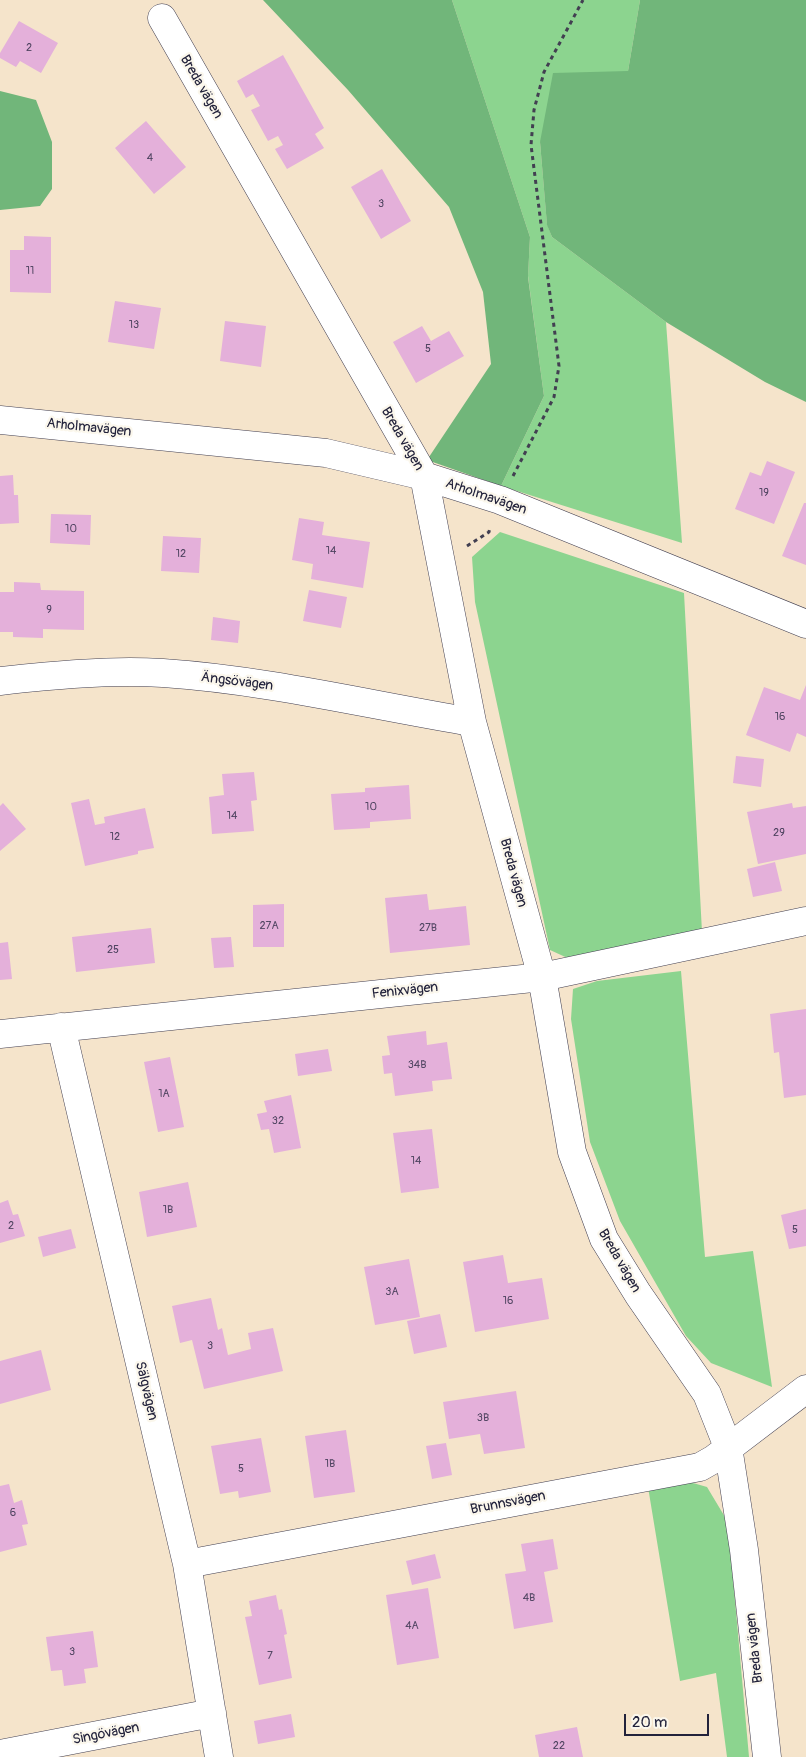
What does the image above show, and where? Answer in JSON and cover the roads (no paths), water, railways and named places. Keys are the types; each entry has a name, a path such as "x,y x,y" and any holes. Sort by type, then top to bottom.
{"street":[{"name":"Breda vägen","path":"162,18 424,476 472,722 542,976 572,1152 604,1239 648,1309 707,1394 728,1446 744,1550 767,1757"},
{"name":"Arholmavägen","path":"0,420 326,452 424,476 500,500 806,624"},
{"name":"Ängsövägen","path":"0,681 65,674 163,673 261,684 472,722"},
{"name":"Fenixvägen","path":"0,1034 542,976 806,921"},
{"name":"Sälgvägen","path":"61,1027 187,1564 219,1757"},
{"name":"Brunnsvägen","path":"187,1564 700,1467 806,1389"},
{"name":"Singövägen","path":"0,1754 212,1713"}]}
